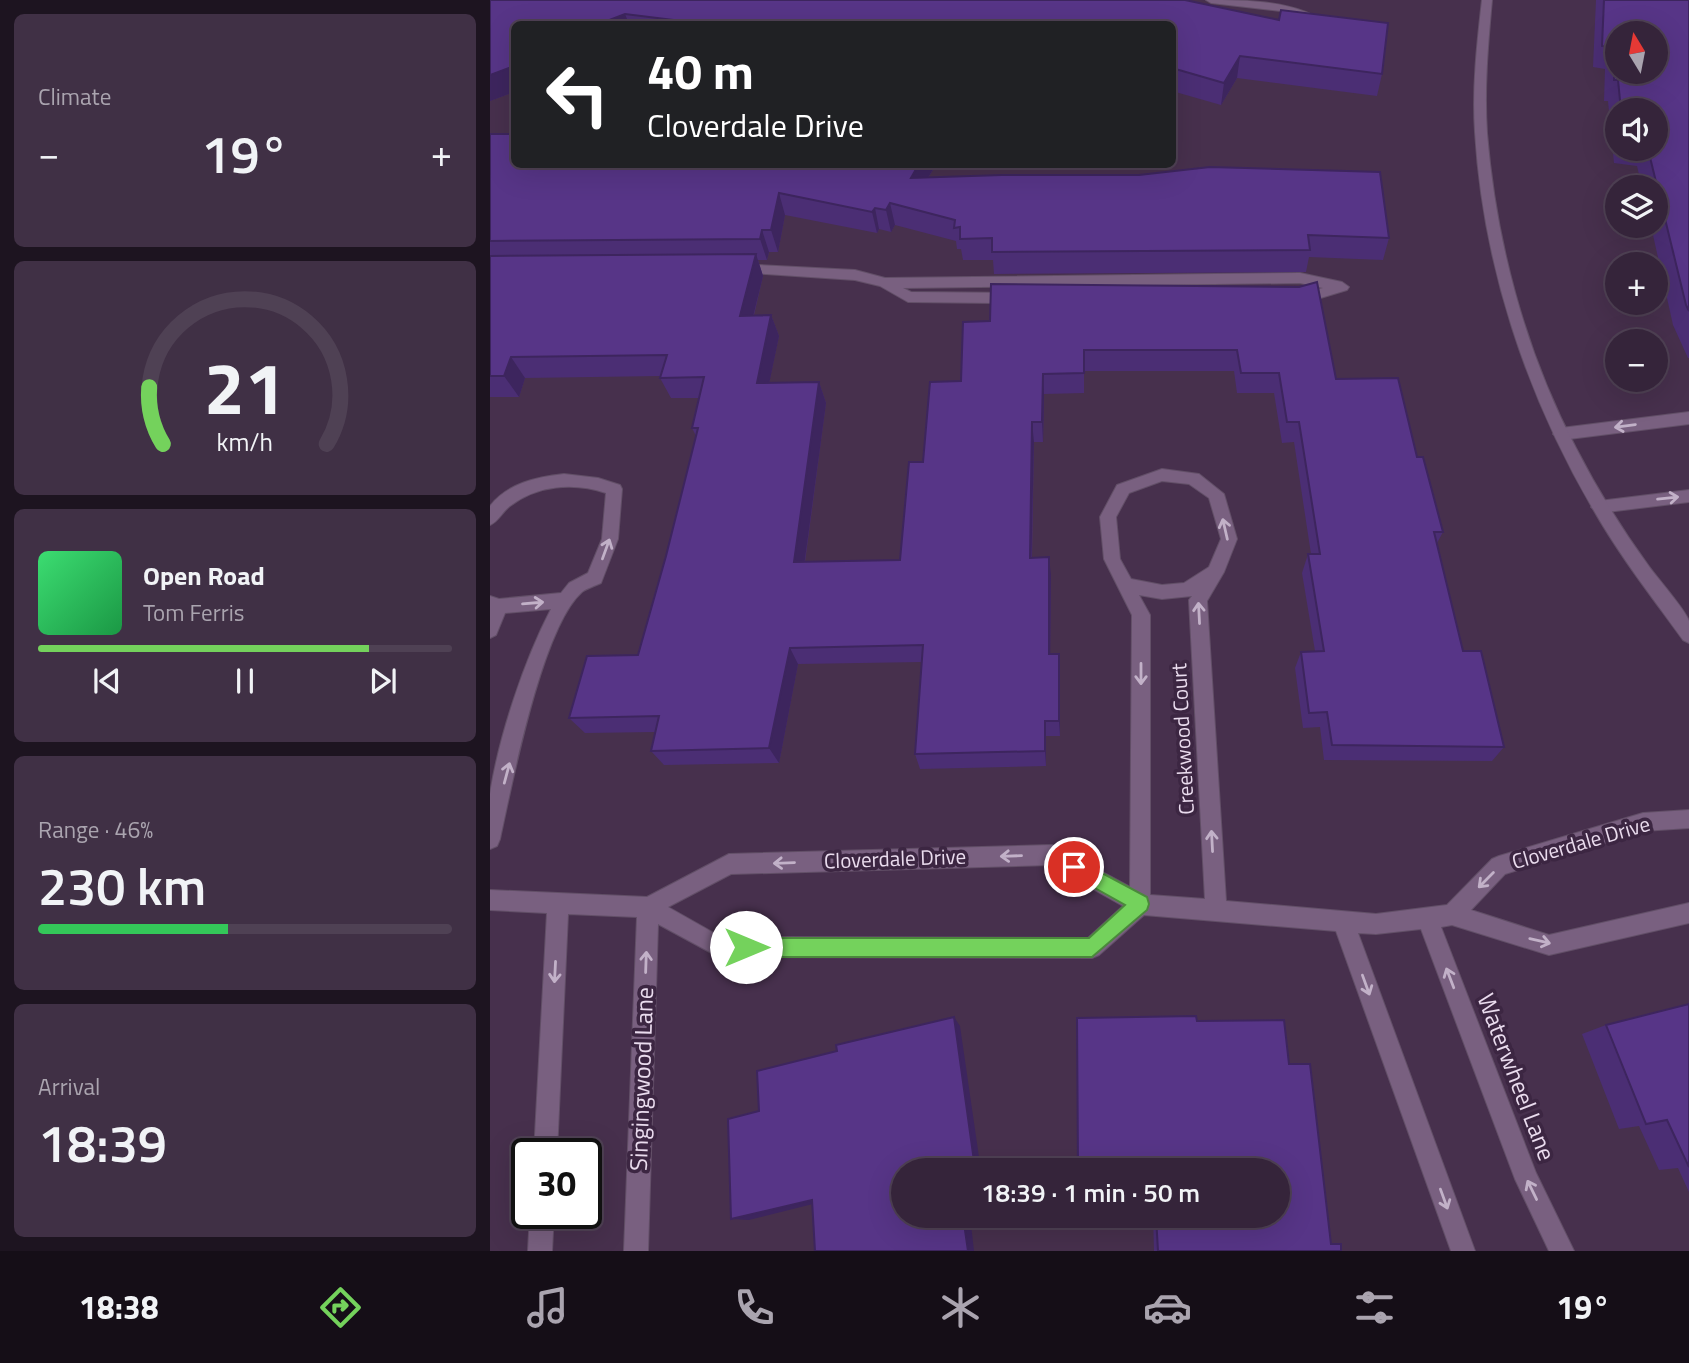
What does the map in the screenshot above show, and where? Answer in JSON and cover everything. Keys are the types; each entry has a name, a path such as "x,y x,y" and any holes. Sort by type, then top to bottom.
{"street":[{"path":"1211,0 1301,10 1330,30 1303,27"},
{"path":"1487,0 1482,32 1482,159 1493,235 1521,334 1561,434 1599,507 1689,635"},
{"path":"726,269 855,275 885,283 1300,278 1342,287 1294,301 908,297 885,283"},
{"path":"1561,434 1689,418"},
{"name":"Creekwood Court","path":"1140,904 1141,615 1112,559 1108,517 1122,489 1162,475 1193,478 1216,494 1229,539 1216,572 1198,600 1216,909"},
{"path":"490,518 499,503 525,486 591,479 614,489 610,539 595,578 576,587 548,627 532,675 490,839"},
{"path":"1599,507 1689,496"},
{"path":"1126,585 1162,592 1187,590 1216,572"},
{"path":"490,630 494,605 567,600"},
{"name":"Cloverdale Drive","path":"1452,915 1499,866 1643,822 1689,819"},
{"name":"Cloverdale Drive","path":"648,907 729,864 1052,855 1140,904 1376,924 1452,915 1549,945 1689,913"},
{"name":"Cloverdale Drive","path":"490,900 648,907 719,947 1092,947 1140,904"},
{"path":"546,1138 558,904"},
{"name":"Singingwood Lane","path":"636,1251 648,907"},
{"name":"Waterwheel Lane","path":"1427,918 1527,1179 1562,1251"},
{"path":"1343,921 1463,1251"},
{"path":"540,1251 541,1229"}],"building":[{"path":"490,0 1185,0 1279,20 1281,10 1388,23 1382,74 1240,56 1224,83 1176,69 1176,21 682,21 625,14 607,21 511,21 511,67 490,75"},
{"path":"1604,0 1689,0 1689,311 1668,231 1668,175 1654,175 1651,161 1668,161 1668,98 1620,98 1618,84 1668,84 1668,21 1605,21 1605,46 1602,46"},
{"path":"490,134 511,134 511,168 917,168 911,178 1139,175 1210,167 1380,172 1389,238 1308,235 1310,250 992,252 992,238 960,239 960,227 954,228 955,220 890,203 886,210 875,208 872,212 779,193 771,230 762,230 760,239 490,241"},
{"path":"756,254 740,316 771,315 757,383 819,382 794,562 900,560 909,462 923,462 930,382 961,381 963,322 990,321 991,284 1299,287 1317,282 1336,379 1398,378 1417,457 1423,457 1443,532 1434,532 1463,651 1481,651 1504,747 1332,745 1327,712 1309,713 1301,652 1324,651 1308,554 1320,554 1299,422 1287,422 1279,373 1241,373 1237,350 1084,350 1084,373 1043,374 1042,422 1032,422 1030,558 1049,557 1049,654 1059,654 1059,721 1045,721 1045,751 915,754 923,645 790,648 769,748 651,751 659,716 569,718 587,656 638,655 698,428 692,428 704,377 660,378 667,355 511,357 504,376 490,376 490,256"},
{"path":"1689,1004 1689,1167 1667,1120 1646,1124 1606,1025"},
{"path":"1196,1016 1197,1021 1284,1020 1289,1064 1310,1064 1331,1244 1341,1244 1341,1251 1158,1251 1157,1228 1290,1228 1290,1158 1078,1158 1077,1018"},
{"path":"954,1017 974,1158 891,1158 891,1228 965,1228 968,1251 815,1251 812,1200 731,1219 728,1119 759,1111 757,1071 837,1051 836,1045"}],"route":[{"path":"746,947 1092,947 1140,904 1074,867"}]}
